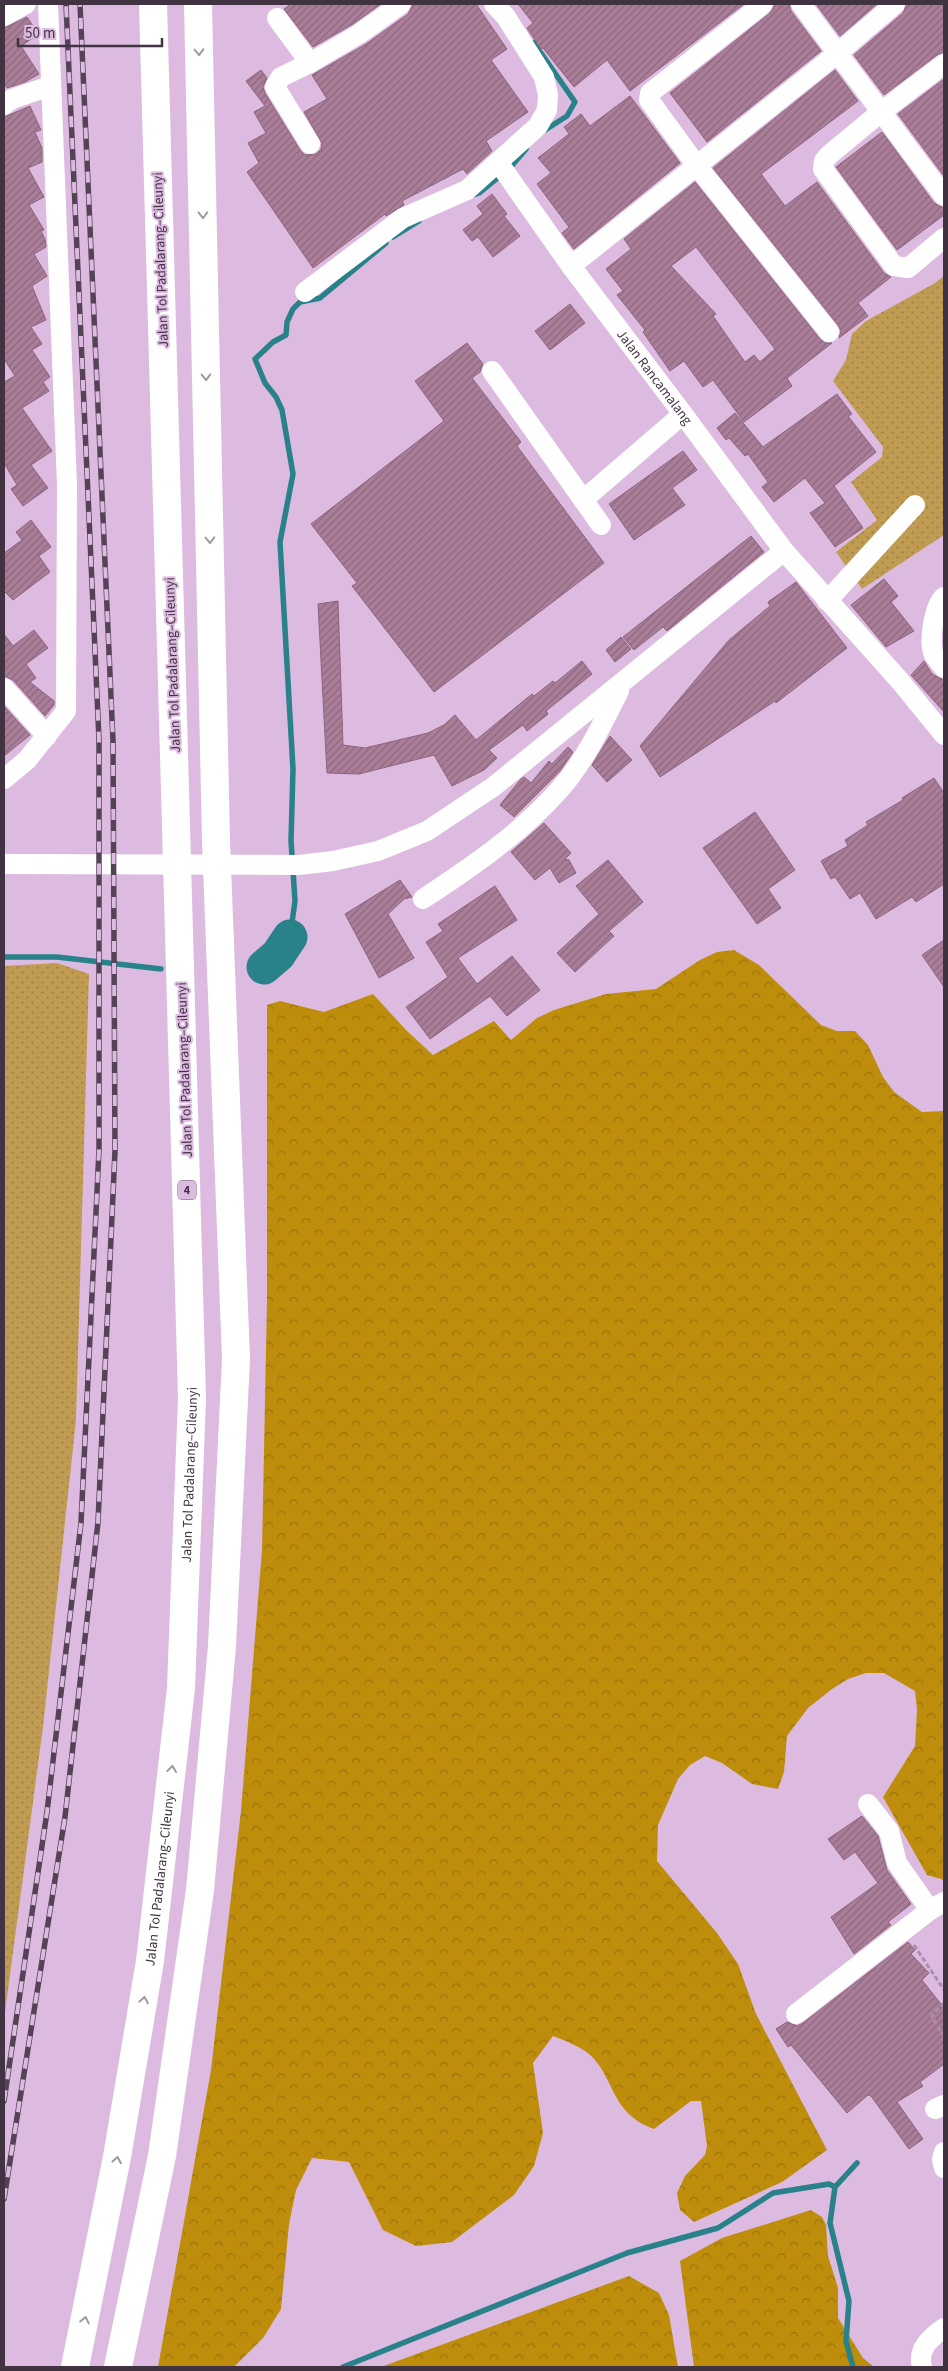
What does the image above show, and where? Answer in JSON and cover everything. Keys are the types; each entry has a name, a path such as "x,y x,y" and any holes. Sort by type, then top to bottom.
{"highway":[{"name":"Jalan Tol Padalarang–Cileunyi","path":"76,2367 117,2157 150,1961 181,1688 192,1398 153,4"},
{"path":"118,2367 162,2156 200,1890 222,1646 236,1359 216,841 198,4"}],"street":[{"path":"4,16 26,4"},
{"path":"4,779 26,760 66,711 67,485 48,4"},
{"path":"310,144 276,87 281,77 310,64 360,34 401,4"},
{"path":"305,292 403,218 467,190 503,169 538,126 547,110 548,94 544,77 506,17 494,4"},
{"path":"763,4 650,93 648,97 697,166 829,332"},
{"path":"800,4 839,52 944,196"},
{"path":"571,266 839,52 895,4"},
{"path":"277,18 310,64"},
{"path":"944,64 881,112 824,161 824,169 894,266 908,268 944,238"},
{"path":"7,97 50,86"},
{"name":"Jalan Rancamalang","path":"503,169 571,266 684,414 784,551 900,681 944,735"},
{"path":"492,371 601,525"},
{"path":"583,500 684,414"},
{"path":"827,601 915,505"},
{"path":"4,864 299,864 333,861 378,851 427,831 493,787 623,684 784,551"},
{"path":"944,597 941,599 930,640 934,655 944,668"},
{"path":"423,899 483,859 517,832 561,788 602,726 623,684"},
{"path":"4,688 47,736"},
{"path":"796,2014 937,1906 897,1863 889,1831 868,1804"},
{"path":"944,2152 942,2159 944,2168"},
{"path":"922,2367 920,2361 922,2349 944,2328"}],"path":[{"path":"904,1930 944,1990"},
{"path":"944,2003 933,2013 932,2017 944,2036"}],"shaded area":[{"path":"944,276 944,535 862,589 836,552 877,520 851,482 882,457 883,447 833,381 846,360 852,334 866,321 935,283"},
{"path":"57,963 89,974 76,1420 43,1727 4,2020 4,966"}],"green space":[{"path":"734,950 759,965 821,1025 837,1031 855,1031 868,1045 883,1077 894,1092 922,1112 944,1111 944,1880 927,1875 883,1797 915,1746 917,1709 915,1691 884,1673 866,1673 848,1679 808,1708 787,1736 784,1772 778,1789 752,1784 722,1763 705,1756 690,1765 678,1779 658,1825 657,1861 717,1933 738,1964 756,2014 827,2150 782,2182 694,2222 680,2210 677,2193 685,2176 705,2155 707,2146 701,2101 691,2101 654,2129 639,2122 628,2113 620,2103 595,2060 585,2051 553,2036 533,2063 543,2133 534,2166 514,2195 452,2242 416,2246 383,2230 349,2162 312,2158 296,2190 289,2224 281,2309 263,2338 234,2367 158,2367 211,2070 241,1811 262,1550 267,1301 267,1005 280,1001 324,1012 373,994 406,1030 433,1055 494,1021 511,1040 537,1018 554,1010 606,994 656,989 700,960 717,952"},
{"path":"811,2210 822,2217 826,2225 828,2256 838,2288 838,2318 863,2358 874,2367 694,2367 680,2261 722,2238"},
{"path":"629,2276 659,2293 669,2315 678,2367 381,2367"}],"building":[{"path":"291,4 381,4 353,24 313,47 284,9"},
{"path":"413,4 476,4 507,49 491,60 528,112 486,141 492,151 467,174 463,169 402,201 404,205 386,216 385,214 313,268 247,172 259,163 248,143 266,133 254,112 265,106 246,81 261,70 267,78 263,87 265,93 300,150 305,155 316,154 321,149 322,143 304,112 327,99 312,75 366,44 408,14"},
{"path":"518,4 744,4 630,91 607,60 574,87 543,48 541,49 527,28 533,23"},
{"path":"775,4 789,4 791,11 821,51 707,142 670,93 770,13"},
{"path":"816,4 877,4 840,36"},
{"path":"907,4 944,4 944,52 937,55 884,95 854,55 903,13"},
{"path":"27,17 37,35 21,46 39,74 25,82 7,88 4,83 4,28"},
{"path":"835,70 858,101 761,174 785,206 817,182 884,273 891,277 858,303 868,316 839,338 841,331 838,325 713,168"},
{"path":"944,79 944,176 898,114"},
{"path":"630,96 680,163 574,249 562,233 569,227 537,184 551,173 538,158 569,134 564,127 581,114 590,126"},
{"path":"30,106 41,130 35,132 42,148 42,162 28,168 44,197 29,205 44,230 41,231 46,247 34,254 47,276 32,286 46,320 31,327 42,344 32,350 50,377 43,382 49,391 22,408 52,451 31,465 48,488 23,506 11,489 17,485 4,463 4,382 15,376 4,359 4,117"},
{"path":"882,132 934,203 944,208 944,215 897,250 836,167"},
{"path":"695,182 820,339 825,343 832,343 787,378 792,386 744,422 713,380 703,387 684,361 670,371 643,332 645,330 617,295 623,291 606,269 631,249 624,239","holes":["696,247 775,349 760,362 754,355 745,362 713,316 716,314 671,266"]},
{"path":"492,194 507,214 504,216 520,236 493,257 478,237 472,241 463,230 483,214 477,206"},
{"path":"570,304 585,323 550,350 535,331"},
{"path":"467,343 483,364 480,372 472,378 521,442 517,446 604,563 434,692 352,586 357,583 311,524 444,421 415,381"},
{"path":"837,394 852,414 848,416 876,452 834,486 863,528 835,547 810,513 825,503 805,478 774,502 762,487 768,482 748,454 745,456 729,438 726,440 717,428 735,413 763,447"},
{"path":"683,451 697,470 672,488 685,505 634,540 609,504"},
{"path":"31,520 51,547 39,556 50,572 13,600 4,591 4,553 22,540 16,532"},
{"path":"751,536 764,552 667,631 663,627 634,650 623,637"},
{"path":"884,579 898,596 891,602 914,631 886,647 851,605"},
{"path":"796,582 847,648 776,703 775,701 660,777 640,746 729,640 770,606 768,602"},
{"path":"338,601 343,745 365,748 428,733 444,725 455,715 476,740 532,694 534,696 553,681 555,683 582,661 592,674 546,711 548,714 527,731 523,725 489,750 497,758 484,770 452,786 434,755 359,774 327,773 318,604"},
{"path":"34,630 48,648 26,664 36,678 30,682 54,701 54,705 45,716 13,680 4,676 4,634 13,646"},
{"path":"621,637 631,649 615,662 606,650"},
{"path":"924,661 932,674 944,680 944,712 911,675"},
{"path":"4,706 30,735 4,756"},
{"path":"610,736 632,760 607,782 592,765"},
{"path":"568,747 573,752 560,771 514,817 500,805 521,779 524,777 531,783 549,761 552,764"},
{"path":"934,778 944,793 944,884 916,902 912,897 876,919 860,893 850,899 835,877 831,879 821,861 848,846 845,840 868,825 866,822 903,800 902,798"},
{"path":"755,812 795,870 768,889 781,908 757,924 703,848"},
{"path":"544,823 571,853 565,859 569,860 576,873 559,883 550,868 535,880 511,852"},
{"path":"608,860 643,902 609,931 614,936 575,972 557,953 599,914 576,886"},
{"path":"400,880 412,897 404,899 388,914 414,958 379,978 345,914"},
{"path":"495,886 517,920 458,958 477,984 512,956 540,990 507,1016 490,996 430,1039 406,1007 448,977 426,942 443,931 438,924"},
{"path":"944,940 944,987 922,955"},
{"path":"862,1816 878,1836 887,1870 911,1904 888,1922 891,1925 854,1954 831,1917 878,1883 855,1852 844,1860 828,1839"},
{"path":"908,1942 915,1950 911,1954 929,1973 922,1980 944,2008 944,2064 920,2082 923,2086 897,2102 923,2139 909,2149 871,2096 868,2095 847,2113 791,2045 788,2047 776,2029 787,2022 797,2026 803,2023"}],"waterway":[{"path":"534,43 575,102 567,116 542,132"},
{"path":"509,169 526,149"},
{"path":"473,195 479,193 501,175"},
{"path":"393,237 419,221"},
{"path":"290,937 295,901 291,841 293,769 280,542 293,474 282,410 276,397 265,383 255,359 273,342 286,335 287,322 293,309 300,302 320,298 386,243"},
{"path":"264,967 278,955 290,937"},
{"path":"4,957 57,957 161,969"},
{"path":"853,2367 846,2341 849,2301 830,2223 835,2187 857,2163"},
{"path":"343,2367 627,2253 718,2228 773,2193 829,2184 835,2187"}],"railway":[{"path":"4,2101 47,1812 81,1523 99,1150 99,740 66,4"},
{"path":"4,2199 65,1817 98,1522 115,1151 113,741 80,4"}]}
